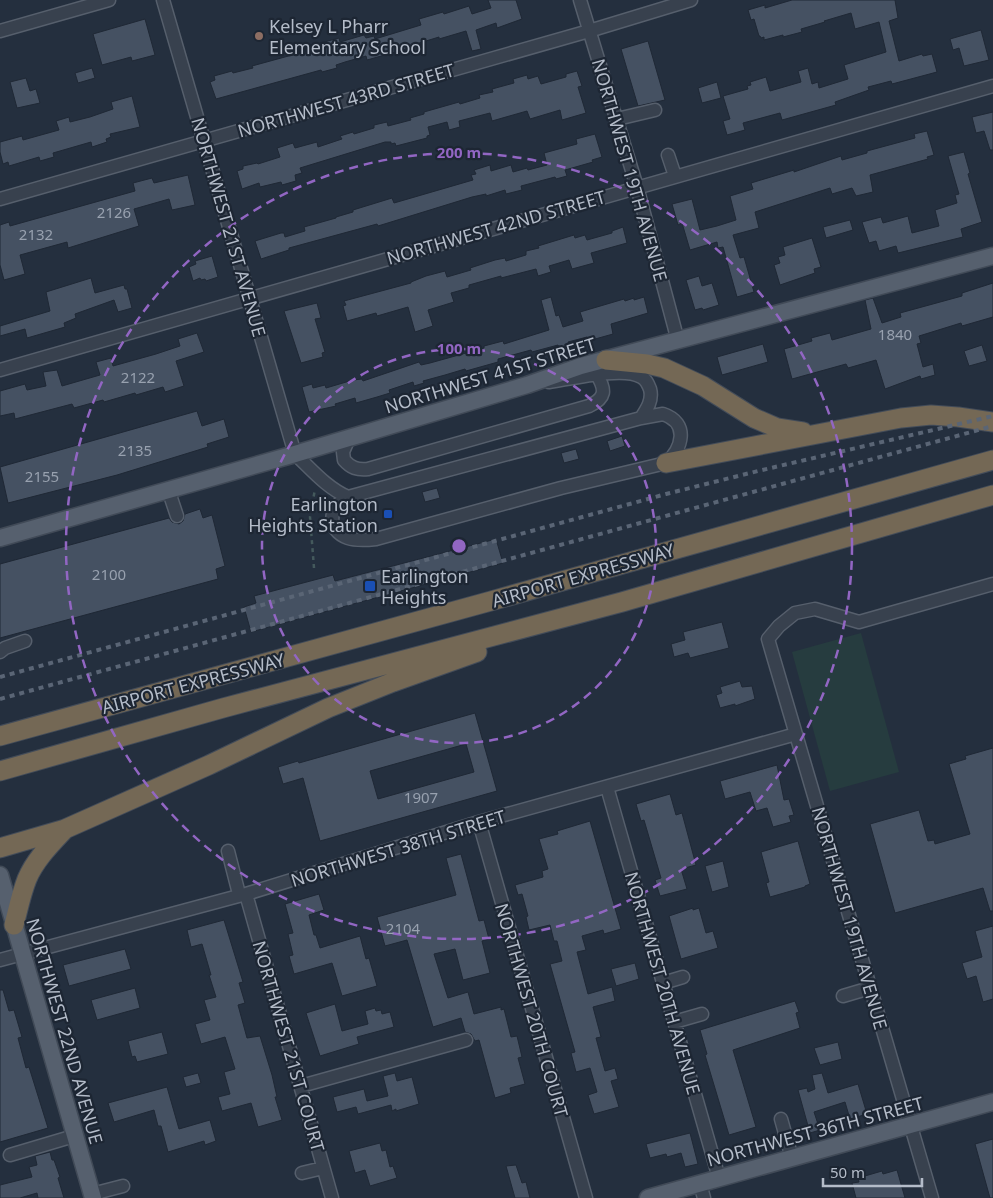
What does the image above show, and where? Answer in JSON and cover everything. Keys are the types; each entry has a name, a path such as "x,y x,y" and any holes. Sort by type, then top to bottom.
{"highway":[{"path":"602,368 647,364 664,368 703,386 754,418 777,428 805,432 840,430"},
{"path":"666,463 901,418 931,415 993,422"},
{"name":"AIRPORT EXPRESSWAY","path":"5,734 491,602 993,460"},
{"name":"AIRPORT EXPRESSWAY","path":"0,771 232,706 622,602 993,495"},
{"path":"0,848 65,829 210,765 328,708 383,685 622,602"},
{"path":"14,925 30,872 41,856 65,829"}],"main road":[{"name":"NORTHWEST 41ST STREET","path":"0,538 295,454 527,385 581,366 602,368 678,341 993,256"},
{"name":"NORTHWEST 22ND AVENUE","path":"0,875 92,1196"},
{"name":"NORTHWEST 36TH STREET","path":"648,1198 702,1191 719,1178 993,1102"}],"street":[{"path":"0,31 109,0"},
{"name":"NORTHWEST 21ST AVENUE","path":"163,0 295,454"},
{"name":"NORTHWEST 19TH AVENUE","path":"580,0 637,187 678,341"},
{"name":"NORTHWEST 43RD STREET","path":"0,199 589,31 691,0"},
{"name":"NORTHWEST 42ND STREET","path":"0,370 993,86"},
{"path":"617,120 655,110"},
{"path":"668,155 675,176"},
{"path":"349,438 343,452 344,460 352,468 359,470 368,469 589,406 601,399 603,393 601,383 602,368 610,373 629,373 646,381 651,395 650,403 641,418"},
{"path":"663,414 670,416 678,426 681,440 679,447 675,455 666,463 561,488 376,539 349,538 340,534 333,524 333,511 340,501 348,497 641,418 663,414"},
{"path":"295,454 336,492 348,497"},
{"path":"168,489 176,516"},
{"name":"NORTHWEST 19TH AVENUE","path":"932,1198 768,639 779,626 795,613 815,610 859,622 993,584"},
{"path":"0,652 5,648 25,641"},
{"name":"NORTHWEST 38TH STREET","path":"0,960 242,894 479,822 796,734"},
{"name":"NORTHWEST 20TH AVENUE","path":"607,787 719,1178"},
{"name":"NORTHWEST 20TH COURT","path":"479,822 586,1198"},
{"name":"NORTHWEST 21ST COURT","path":"228,851 301,1086 332,1198"},
{"path":"663,983 683,978"},
{"path":"843,996 870,988"},
{"path":"674,1022 702,1014"},
{"path":"301,1086 466,1040"},
{"path":"781,1119 792,1158"},
{"path":"10,1155 74,1136"},
{"path":"302,1173 323,1168"},
{"path":"92,1196 123,1186"}],"path":[{"path":"314,568 310,517 318,476"}],"green space":[{"path":"861,633 899,772 830,791 792,652"}],"building":[{"path":"488,0 516,0 522,19 497,28 496,23 476,30 481,49 472,51 466,31 439,39 439,37 367,60 366,56 336,65 337,68 322,72 321,70 216,99 210,82 215,80 214,76 253,68 252,66 314,49 313,45 339,38 340,42 364,35 366,38 374,36 375,39 421,25 419,19 469,6 472,14 491,8"},
{"path":"792,0 895,0 898,18 889,21 899,61 922,54 923,56 932,54 937,72 892,84 891,81 868,87 869,90 835,102 836,105 782,120 780,113 743,123 745,130 727,135 723,121 730,119 723,96 748,89 747,86 751,85 750,82 766,77 770,91 801,82 798,71 808,68 812,84 818,82 819,88 848,79 844,65 886,52 879,22 855,29 851,13 801,29 802,32 764,40 764,37 761,38 754,19 751,20 748,10 765,5 765,8"},
{"path":"145,19 155,55 132,61 131,57 102,65 93,34"},
{"path":"981,30 989,60 964,66 959,48 953,50 950,39"},
{"path":"648,41 665,100 638,106 621,49"},
{"path":"92,68 95,78 78,83 75,73"},
{"path":"577,71 582,86 578,87 586,113 562,120 560,110 530,119 527,111 492,121 490,113 459,121 460,127 449,130 447,122 428,127 430,135 427,138 396,146 395,143 385,142 300,168 302,173 295,175 296,181 282,185 281,182 260,187 259,183 242,189 237,171 243,169 243,166 258,164 280,157 277,148 293,143 295,148 317,142 318,147 342,139 340,136 374,128 374,125 387,122 388,126 411,120 410,118 424,114 424,112 480,98 479,95 493,92 492,89 514,83 513,79 527,75 528,79 538,76 541,84 566,77 566,74"},
{"path":"26,78 30,91 36,89 40,103 17,108 10,82"},
{"path":"717,82 721,98 702,103 698,88"},
{"path":"132,96 140,127 110,134 111,137 106,139 107,142 92,147 91,142 53,153 54,157 40,161 39,157 9,166 8,162 3,164 0,142 22,136 23,140 59,130 56,121 69,117 70,122 90,117 113,109 111,102"},
{"path":"993,112 993,150 990,150 984,131 976,133 972,117"},
{"path":"927,131 934,155 927,157 928,159 870,175 873,192 856,196 852,188 832,194 830,188 755,212 759,228 733,235 740,258 744,257 754,292 737,297 723,247 718,248 717,242 690,250 682,223 678,225 672,204 692,199 700,230 717,226 736,220 730,196 753,189 751,183 794,170 794,172 841,156 842,160 867,153 867,151 915,138 914,134"},
{"path":"595,134 602,157 592,160 593,162 565,170 567,176 556,179 555,177 521,186 522,190 506,194 505,190 486,196 486,194 472,197 378,226 377,224 289,248 289,250 261,259 255,241 281,233 284,233 285,237 305,231 304,227 392,198 394,203 473,180 471,175 476,174 474,170 490,165 491,171 511,165 513,172 547,165 544,153 577,144 576,139"},
{"path":"964,152 970,173 968,174 982,222 961,229 963,237 898,253 896,246 879,251 876,241 869,243 862,222 881,217 883,223 908,216 912,233 939,226 935,210 957,203 955,195 959,194 948,156"},
{"path":"188,175 195,205 172,210 169,199 134,209 139,226 68,248 67,242 20,255 25,274 4,280 0,265 0,225 9,222 10,226 135,191 133,183 152,178 154,183"},
{"path":"850,220 853,230 826,238 823,227"},
{"path":"623,227 627,243 591,253 594,263 572,269 569,260 549,266 551,272 538,276 536,269 469,285 469,288 451,293 454,302 428,310 433,326 415,332 408,307 377,316 376,313 347,321 343,306 346,305 344,301 411,283 426,276 445,271 447,277 495,260 505,258 506,261 526,255 526,251 539,248 538,246 574,235 575,238 585,235 587,240 612,233 612,231"},
{"path":"812,238 821,267 814,269 815,273 780,285 774,265 780,263 778,257 785,255 783,247"},
{"path":"212,256 218,277 206,281 200,278 193,281 189,267 196,264 195,261"},
{"path":"699,276 702,286 712,283 719,305 703,310 702,308 695,310 686,280"},
{"path":"91,278 95,293 124,285 125,289 127,289 132,308 118,312 114,300 75,314 76,318 64,323 65,327 27,338 25,329 0,336 0,326 50,311 46,292"},
{"path":"993,283 993,317 962,326 961,323 919,336 921,343 917,344 923,367 933,364 935,375 921,379 920,376 885,389 876,360 848,368 846,364 792,379 784,349 812,341 811,338 830,333 832,340 871,329 865,300 873,298 882,323 901,317 900,313 962,296 962,293"},
{"path":"551,297 556,316 559,315 563,327 583,321 580,312 624,299 625,301 644,297 648,313 611,324 613,334 588,341 587,337 568,342 569,345 559,348 558,345 532,352 531,350 498,359 498,362 423,381 424,383 414,386 413,382 389,390 390,393 356,403 355,398 335,404 336,406 309,412 302,387 312,384 313,388 325,385 326,388 353,380 362,379 363,381 419,362 421,365 430,363 484,348 484,346 503,341 504,344 549,330 541,300"},
{"path":"317,303 321,318 315,319 325,352 322,353 323,357 301,363 284,311"},
{"path":"197,333 204,352 176,361 184,386 165,392 163,387 136,395 135,393 74,408 72,404 15,419 14,413 0,416 0,391 25,384 27,390 46,386 43,372 57,370 62,386 100,375 96,362 111,358 113,366 156,354 180,346 178,339"},
{"path":"763,344 768,362 722,375 717,357"},
{"path":"982,345 987,361 969,366 964,351"},
{"path":"197,411 202,426 224,419 229,437 207,444 208,447 117,475 8,503 0,467"},
{"path":"622,436 625,446 610,451 607,441"},
{"path":"576,449 579,459 564,463 561,453"},
{"path":"437,488 440,498 425,502 422,492"},
{"path":"200,509 203,518 212,515 225,566 216,569 218,579 0,638 0,564 169,518 172,522 179,524 183,521 185,514"},
{"path":"496,539 503,563 251,632 244,607 256,603 254,596 333,575 335,581"},
{"path":"722,622 729,648 690,658 688,653 674,657 671,644 685,640 683,632"},
{"path":"740,681 742,687 752,686 755,699 735,706 735,704 720,708 716,695 722,693 720,687"},
{"path":"475,713 497,791 320,841 303,778 283,784 278,767 298,761 299,763","holes":["466,744 474,772 378,799 370,771"]},
{"path":"993,748 993,911 990,911 983,888 895,913 870,824 919,810 928,841 934,840 935,844 970,834 949,764 966,759 965,756"},
{"path":"777,765 784,800 789,799 794,815 789,816 791,822 773,827 767,808 756,811 750,792 725,799 720,781"},
{"path":"670,794 676,815 682,813 696,865 681,869 687,889 660,896 655,880 661,878 644,820 641,821 636,804"},
{"path":"590,821 621,929 604,934 603,930 582,936 586,950 577,952 588,994 612,987 615,1001 593,1007 601,1037 596,1038 605,1071 615,1068 618,1079 611,1081 619,1107 594,1114 588,1095 597,1092 590,1068 576,1072 571,1053 575,1052 550,964 562,961 557,941 554,941 550,925 529,930 526,917 528,916 522,894 518,895 515,885 543,877 542,871 548,869 539,839 558,834 557,831"},
{"path":"798,841 810,884 770,897 766,883 769,882 761,852"},
{"path":"461,854 479,921 484,920 489,939 482,941 490,973 463,980 455,949 434,954 448,998 468,992 474,1014 501,1007 501,1010 504,1009 511,1037 517,1036 522,1057 518,1058 525,1084 510,1088 511,1093 495,1098 479,1040 475,1041 471,1034 465,1032 461,1018 433,1027 407,940 385,946 377,917 456,895 446,858"},
{"path":"723,861 729,887 712,892 705,866"},
{"path":"319,894 324,910 309,915 314,935 316,935 320,948 360,936 366,959 369,958 377,986 342,996 332,963 294,974 289,956 293,955 288,934 293,933 285,904"},
{"path":"693,908 693,910 699,908 706,933 713,931 718,948 681,959 669,916"},
{"path":"224,920 243,982 239,983 245,1003 238,1005 247,1038 260,1036 272,1075 277,1097 275,1097 282,1120 258,1127 251,1103 222,1111 218,1097 230,1094 224,1072 235,1069 225,1037 201,1044 195,1024 210,1020 204,1000 216,997 202,944 191,947 187,930"},
{"path":"993,926 993,999 983,1002 976,976 967,979 962,963 982,957 975,931"},
{"path":"125,949 131,969 69,986 63,965"},
{"path":"635,963 639,979 616,986 611,969"},
{"path":"135,988 140,1008 97,1020 91,1000"},
{"path":"0,990 3,990 9,1011 14,1010 22,1037 18,1038 26,1068 29,1067 48,1128 0,1142"},
{"path":"795,1001 799,1012 796,1013 800,1028 733,1050 756,1127 729,1135 705,1055 707,1054 700,1030"},
{"path":"335,1004 342,1031 368,1024 365,1011 375,1008 376,1011 381,1010 382,1014 390,1012 394,1027 357,1037 359,1044 320,1056 306,1013"},
{"path":"162,1032 168,1054 137,1062 135,1056 132,1057 128,1041"},
{"path":"838,1042 842,1059 820,1065 814,1048"},
{"path":"198,1073 201,1083 186,1087 183,1077"},
{"path":"395,1073 397,1081 412,1077 419,1104 396,1111 396,1109 392,1111 391,1105 358,1114 356,1107 337,1112 333,1097 364,1089 367,1101 388,1096 383,1076"},
{"path":"822,1073 828,1093 858,1084 867,1114 850,1119 845,1102 814,1112 820,1130 810,1133 798,1090 807,1088 808,1092 815,1089 812,1075"},
{"path":"167,1087 179,1129 210,1120 216,1141 205,1145 204,1141 168,1152 161,1126 158,1126 154,1110 114,1122 108,1103"},
{"path":"690,1133 698,1164 685,1167 681,1153 667,1157 666,1154 650,1158 646,1144"},
{"path":"993,1139 993,1198 990,1198 975,1144"},
{"path":"380,1143 382,1151 386,1150 390,1167 393,1166 397,1178 370,1186 365,1170 355,1173 349,1151"},
{"path":"50,1152 60,1177 58,1178 64,1198 38,1198 37,1193 20,1198 0,1198 0,1185 32,1177 29,1167 37,1165 35,1156"},
{"path":"516,1165 522,1183 526,1182 530,1198 515,1198 506,1166"},
{"path":"897,1170 905,1198 856,1198 852,1183 859,1182 858,1178 882,1171 883,1174"}],"railway":[{"path":"0,677 666,494 993,416"},
{"path":"0,699 993,426"}],"place":[{"name":"Kelsey L Pharr Elementary School","path":"259,36"},
{"name":"Earlington Heights Station","path":"388,514"},
{"name":"Earlington Heights","path":"370,586"}]}
